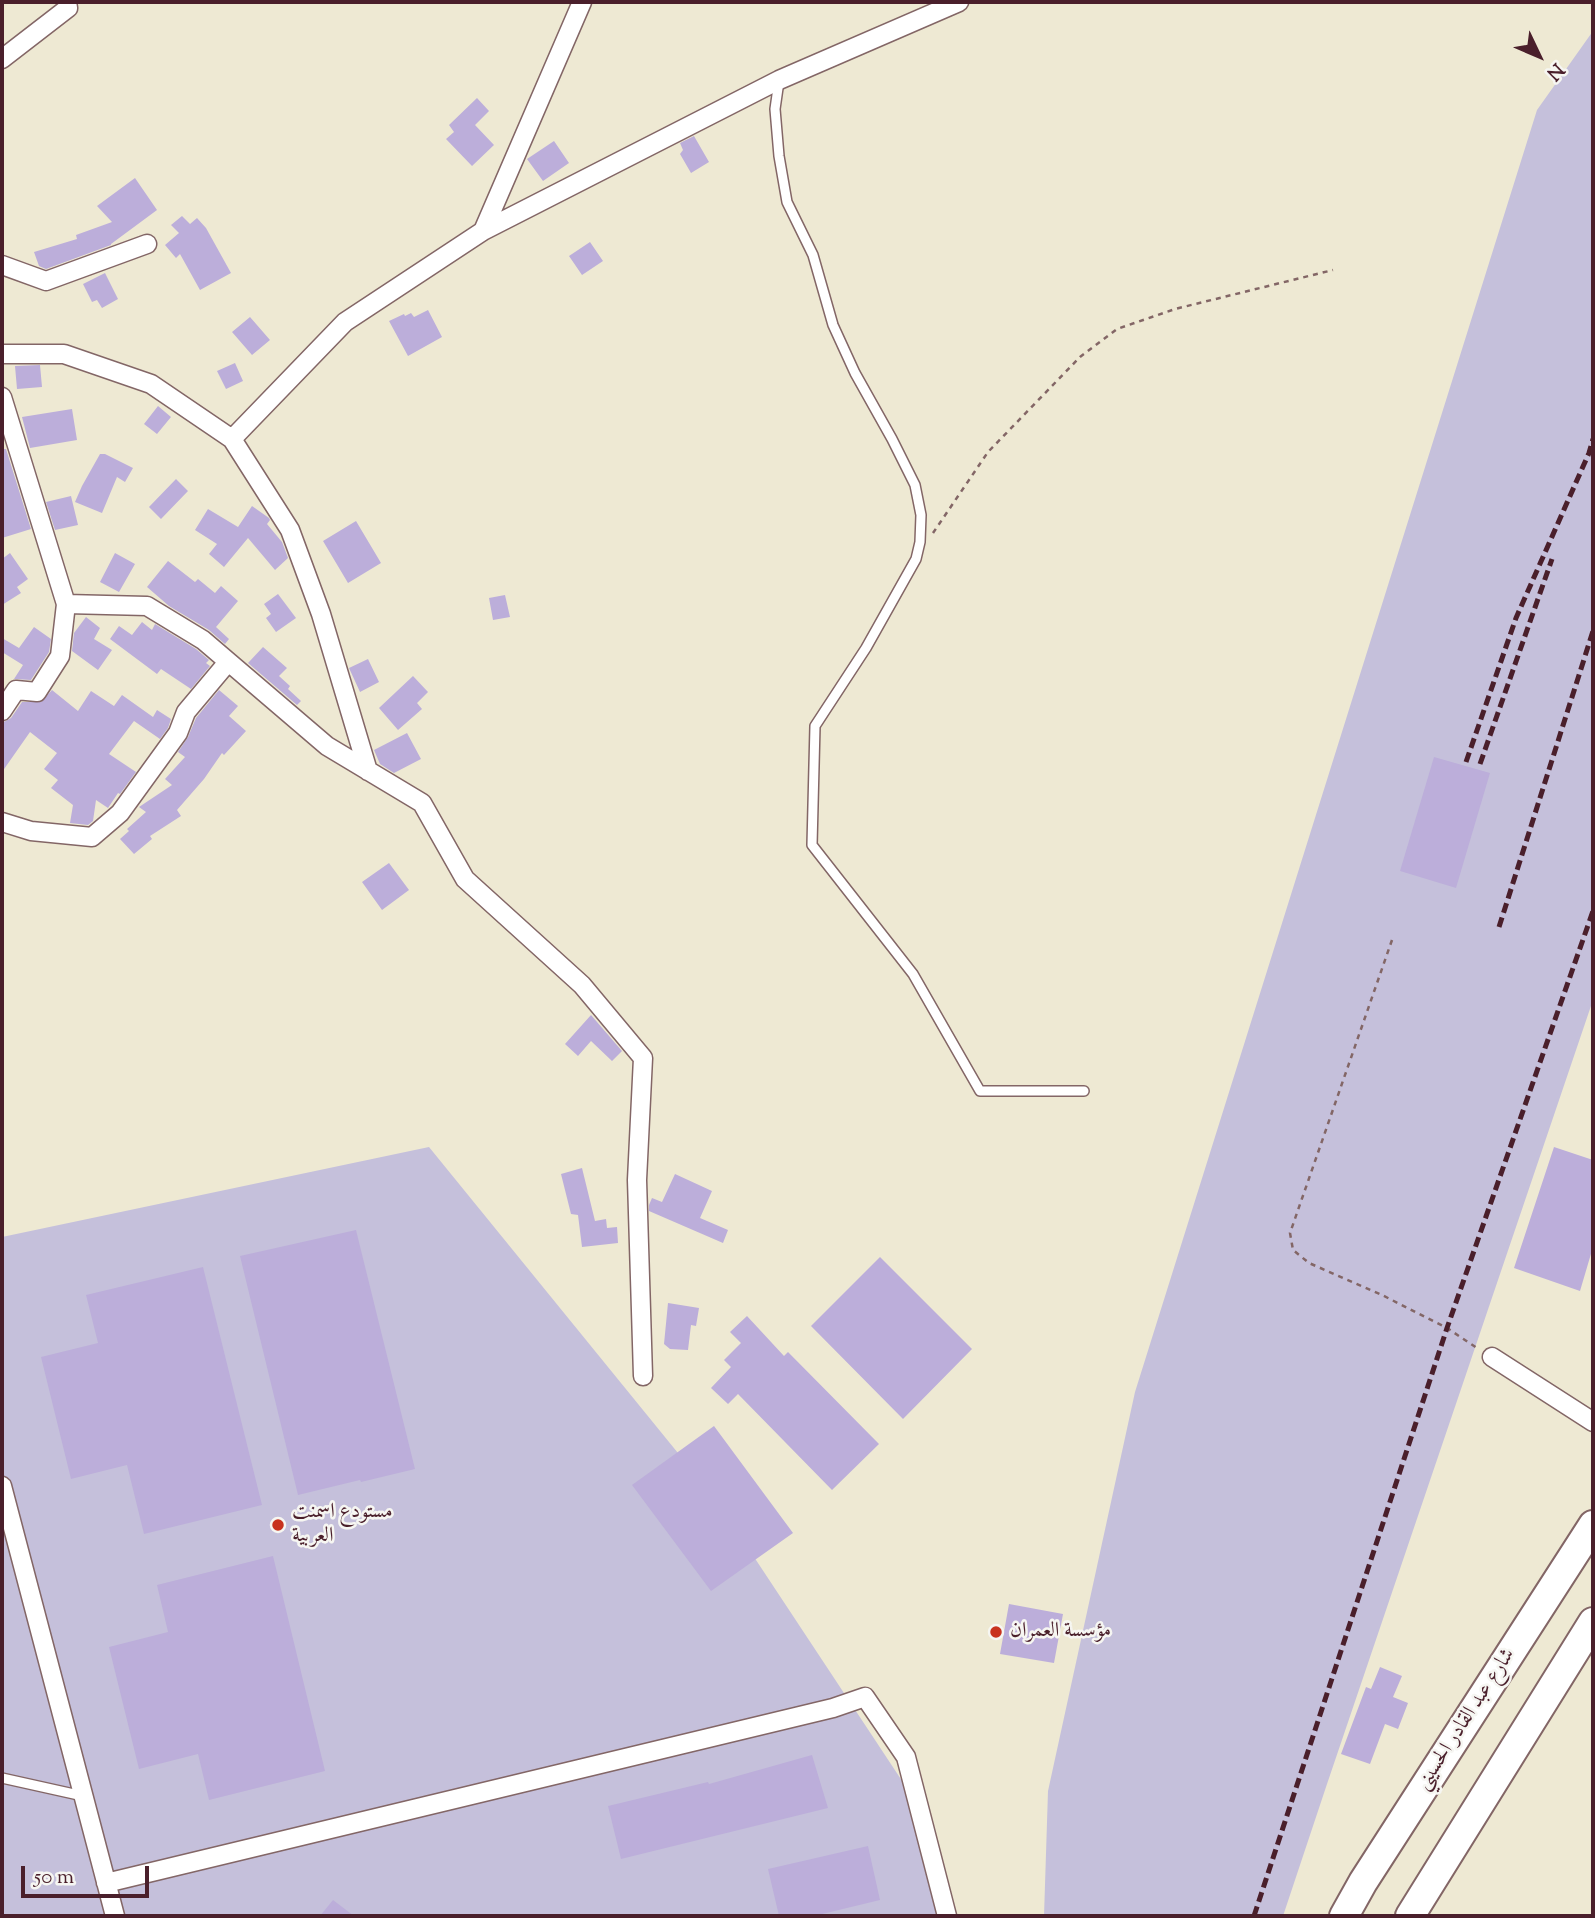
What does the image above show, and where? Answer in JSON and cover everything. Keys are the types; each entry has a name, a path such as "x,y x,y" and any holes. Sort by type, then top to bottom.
{"main road":[{"name":"شارع عبد القادر الحسيني","path":"1344,1916 1363,1882 1593,1525"},
{"path":"1410,1916 1593,1622"}],"street":[{"path":"2,59 68,8 67,2"},
{"path":"483,231 582,2"},
{"path":"232,439 345,322 483,231 779,80 959,2"},
{"path":"2,265 46,281 147,244"},
{"path":"2,354 64,354 151,384 232,439 290,530 321,614 368,771"},
{"path":"2,397 66,604 60,656 37,692 16,690 2,712"},
{"path":"66,604 147,606 203,640 327,746 422,803 465,880 582,985 643,1058 637,1180 643,1376"},
{"path":"2,822 32,831 92,838 120,813 178,733 186,712 228,662"},
{"path":"1492,1357 1593,1422"},
{"path":"2,1486 115,1916"},
{"path":"107,1883 833,1708 865,1697 906,1757 947,1916"}],"lane":[{"path":"779,80 775,109 787,202 813,255 833,325 855,373 915,485 921,515 916,559 866,648 815,726 812,845 913,974 981,1091 1084,1091"},
{"path":"2,1779 83,1796"}],"path":[{"path":"916,559 988,452 1080,357 1116,329 1175,309 1334,270"},
{"path":"1392,940 1290,1233 1293,1250 1309,1264 1382,1295 1447,1328 1492,1357"}],"shaded area":[{"path":"1593,31 1593,1000 1283,1916 1044,1916 1048,1791 1135,1392 1537,110"},
{"path":"429,1147 717,1501 918,1805 937,1916 2,1916 2,1237"}],"building":[{"path":"477,98 489,111 475,125 494,145 472,166 446,139 454,132 449,125"},
{"path":"694,136 709,162 691,173 680,154 683,150 680,143"},
{"path":"554,141 569,163 543,181 527,159"},
{"path":"135,178 157,210 111,245 46,269 39,266 34,252 77,239 76,235 112,222 97,206"},
{"path":"182,216 190,224 197,218 206,228 231,273 200,290 180,254 176,258 165,245 179,233 171,225"},
{"path":"590,242 603,261 582,275 569,256"},
{"path":"105,273 118,299 102,308 97,300 92,302 83,284"},
{"path":"428,310 442,337 408,356 389,321 404,314 405,316 411,313 414,317"},
{"path":"250,317 270,340 252,355 232,332"},
{"path":"235,363 243,381 226,389 217,371"},
{"path":"40,365 42,387 17,389 15,366"},
{"path":"158,406 171,417 157,434 144,424"},
{"path":"72,409 77,440 30,448 22,417"},
{"path":"2,449 6,449 31,529 2,538"},
{"path":"100,454 133,468 125,482 117,477 102,513 75,502"},
{"path":"176,479 188,491 161,519 149,507"},
{"path":"71,496 78,525 55,530 46,502"},
{"path":"252,506 269,518 267,524 282,542 288,558 275,570 248,538 224,567 209,554 217,544 195,530 208,509 238,527"},
{"path":"356,521 381,563 348,583 323,541"},
{"path":"10,553 28,579 17,587 21,593 2,605 2,559"},
{"path":"115,553 135,564 119,592 100,582"},
{"path":"168,561 195,582 198,579 215,593 221,586 238,601 216,627 229,639 225,644 209,630 169,606 147,587"},
{"path":"278,594 296,618 276,632 266,618 271,614 264,604"},
{"path":"505,595 510,617 493,620 489,598"},
{"path":"86,617 100,628 94,639 112,650 98,670 72,651 74,633"},
{"path":"142,622 152,630 155,624 209,660 206,663 210,666 191,689 161,669 157,674 110,639 119,626 132,635"},
{"path":"34,627 51,639 49,652 31,680 14,679 23,665 2,652 2,638 19,648"},
{"path":"263,647 287,668 279,676 301,701 297,705 248,663"},
{"path":"368,659 379,682 360,692 349,668"},
{"path":"413,676 428,692 417,703 422,709 398,730 379,708"},
{"path":"52,690 78,711 91,691 114,706 122,695 153,717 157,710 171,719 160,739 134,721 109,754 136,772 108,808 96,800 93,821 88,825 70,823 73,805 51,788 58,780 44,769 57,753 30,732 2,772 2,723 11,718 22,702 41,702"},
{"path":"219,690 238,706 229,716 246,731 224,755 222,753 177,810 181,816 150,836 152,839 134,854 120,839 146,812 139,807 172,785 165,779 185,757 178,752 196,718"},
{"path":"407,733 421,759 394,773 380,764 374,750"},
{"path":"1434,757 1490,773 1456,888 1400,871"},
{"path":"389,863 409,890 382,910 362,882"},
{"path":"591,1015 622,1051 612,1061 591,1041 578,1056 565,1044"},
{"path":"1554,1147 1593,1160 1593,1247 1580,1291 1514,1268"},
{"path":"582,1168 595,1221 606,1219 607,1228 617,1227 618,1243 582,1247 578,1215 571,1214 561,1174"},
{"path":"675,1174 712,1191 700,1218 728,1230 723,1243 649,1211 652,1198 662,1202"},
{"path":"356,1230 415,1469 298,1495 240,1256"},
{"path":"880,1257 972,1349 903,1419 811,1326"},
{"path":"203,1267 262,1505 144,1534 127,1465 71,1479 41,1357 98,1343 86,1295"},
{"path":"668,1303 699,1308 696,1326 691,1325 688,1350 670,1349 664,1344"},
{"path":"747,1316 784,1356 788,1352 879,1444 832,1490 738,1394 728,1404 711,1388 731,1367 724,1360 741,1343 730,1332"},
{"path":"714,1426 793,1533 711,1591 632,1485"},
{"path":"273,1556 325,1771 209,1800 198,1754 139,1769 109,1647 168,1632 157,1585"},
{"name":"مؤسسة العمران","path":"1009,1604 1063,1614 1054,1663 1000,1654"},
{"path":"1380,1667 1402,1676 1393,1697 1408,1703 1398,1729 1385,1724 1370,1764 1341,1754 1366,1687 1371,1689"},
{"path":"812,1755 828,1808 621,1859 608,1806 708,1782 709,1784"},
{"path":"868,1846 880,1900 814,1916 779,1916 768,1869"},
{"path":"333,1900 354,1916 320,1916"}],"railway":[{"path":"1466,762 1516,618 1593,439"},
{"path":"1480,764 1552,559"},
{"path":"1499,927 1593,631"},
{"path":"1254,1916 1447,1328 1593,911"}],"place":[{"name":"مستودع اسمنت العربية","path":"278,1525"},
{"name":"مؤسسة العمران","path":"996,1632"}]}
